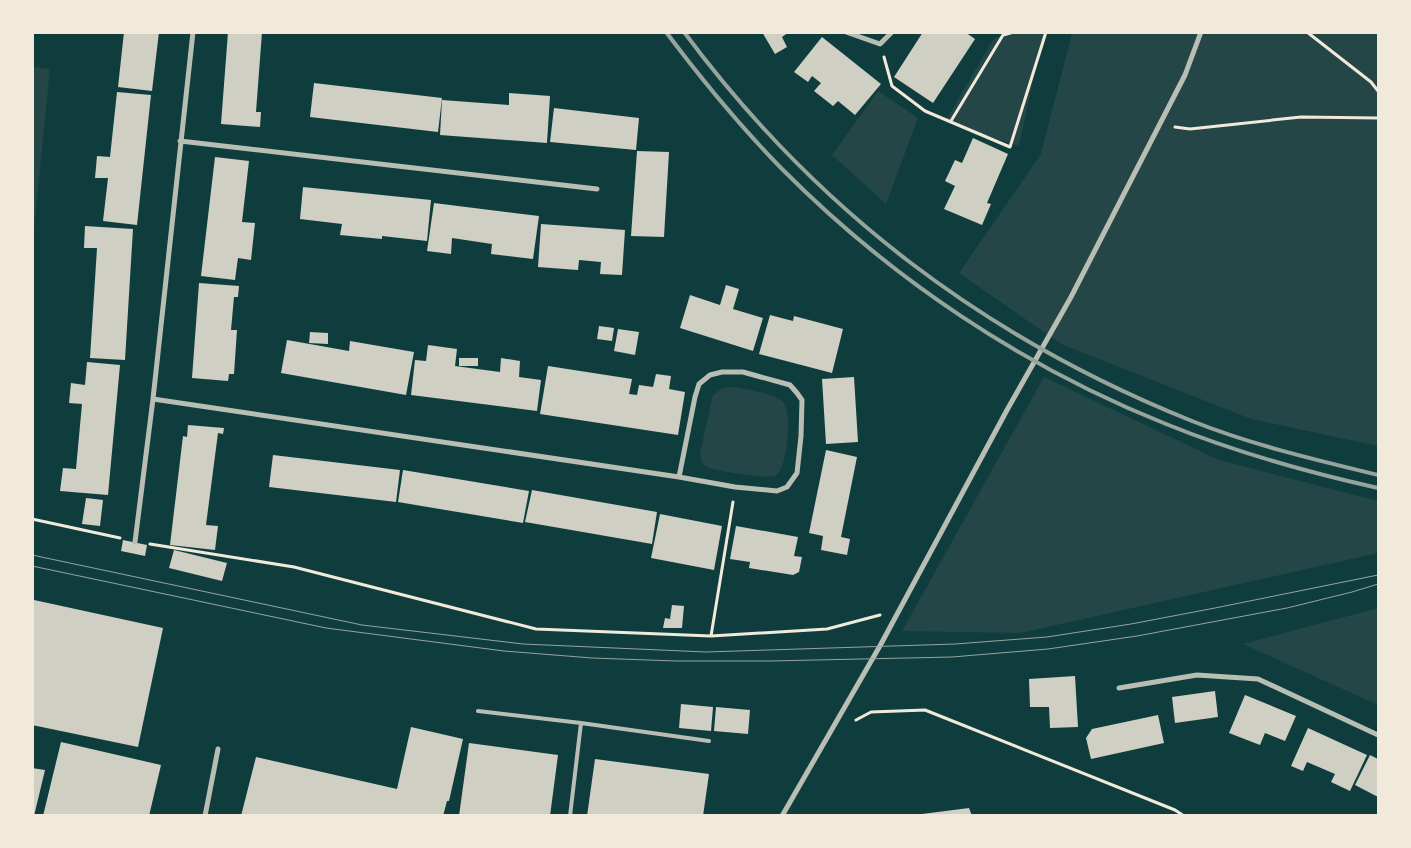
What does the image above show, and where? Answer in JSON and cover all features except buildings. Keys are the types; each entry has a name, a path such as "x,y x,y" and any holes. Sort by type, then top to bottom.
{"street":[{"path":"135,542 153,399 193,32"},
{"path":"846,32 880,44 892,32"},
{"path":"782,816 843,712 1007,410 1071,297 1185,75 1201,32"},
{"path":"180,140 597,189"},
{"path":"153,399 735,487 777,491 787,487 797,473 802,400 790,386 743,372 722,372 710,375 700,384 695,397 678,477"},
{"path":"1119,688 1197,675 1258,679 1378,735"},
{"path":"204,816 218,749"}],"lane":[{"path":"478,711 709,741"},
{"path":"570,816 582,723"}],"path":[{"path":"951,121 1003,35 1014,32"},
{"path":"880,44 892,86 925,111 1010,147 1046,32"},
{"path":"1307,32 1371,82 1378,91"},
{"path":"1172,126 1190,128 1301,117 1378,118"},
{"path":"711,636 735,487"},
{"path":"32,518 135,542 294,567 536,629 711,636 826,629 883,615"},
{"path":"853,722 871,712 925,710 1174,810 1184,816"}],"shaded area":[{"path":"1017,33 1046,33 1034,76 1019,146 945,122 994,38"},
{"path":"1072,33 1378,33 1378,446 1251,419 1061,344 959,273 1041,154"},
{"path":"32,67 50,69 33,239"},
{"path":"878,91 918,118 886,204 832,155"},
{"path":"1044,377 1219,460 1378,501 1378,553 1021,633 902,631"},
{"path":"733,387 768,394 784,403 788,418 786,453 779,472 775,476 752,476 719,471 705,466 701,459 700,453 713,395 723,388"},
{"path":"1378,608 1378,705 1243,644"}],"tram line":[{"path":"32,555 362,625 523,644 706,652 955,644 1047,637 1131,624 1378,575"},
{"path":"32,566 326,628 504,651 592,658 676,661 952,657 1048,649 1137,636 1287,608 1378,584"}],"railway":[{"path":"666,32 693,68 781,168 867,246 961,316 1010,347 1061,375 1113,401 1166,424 1218,444 1271,461 1378,488"},
{"path":"684,32 736,97 790,157 849,212 910,262 975,309 1044,350 1116,388 1192,421 1261,445 1378,475"}]}
